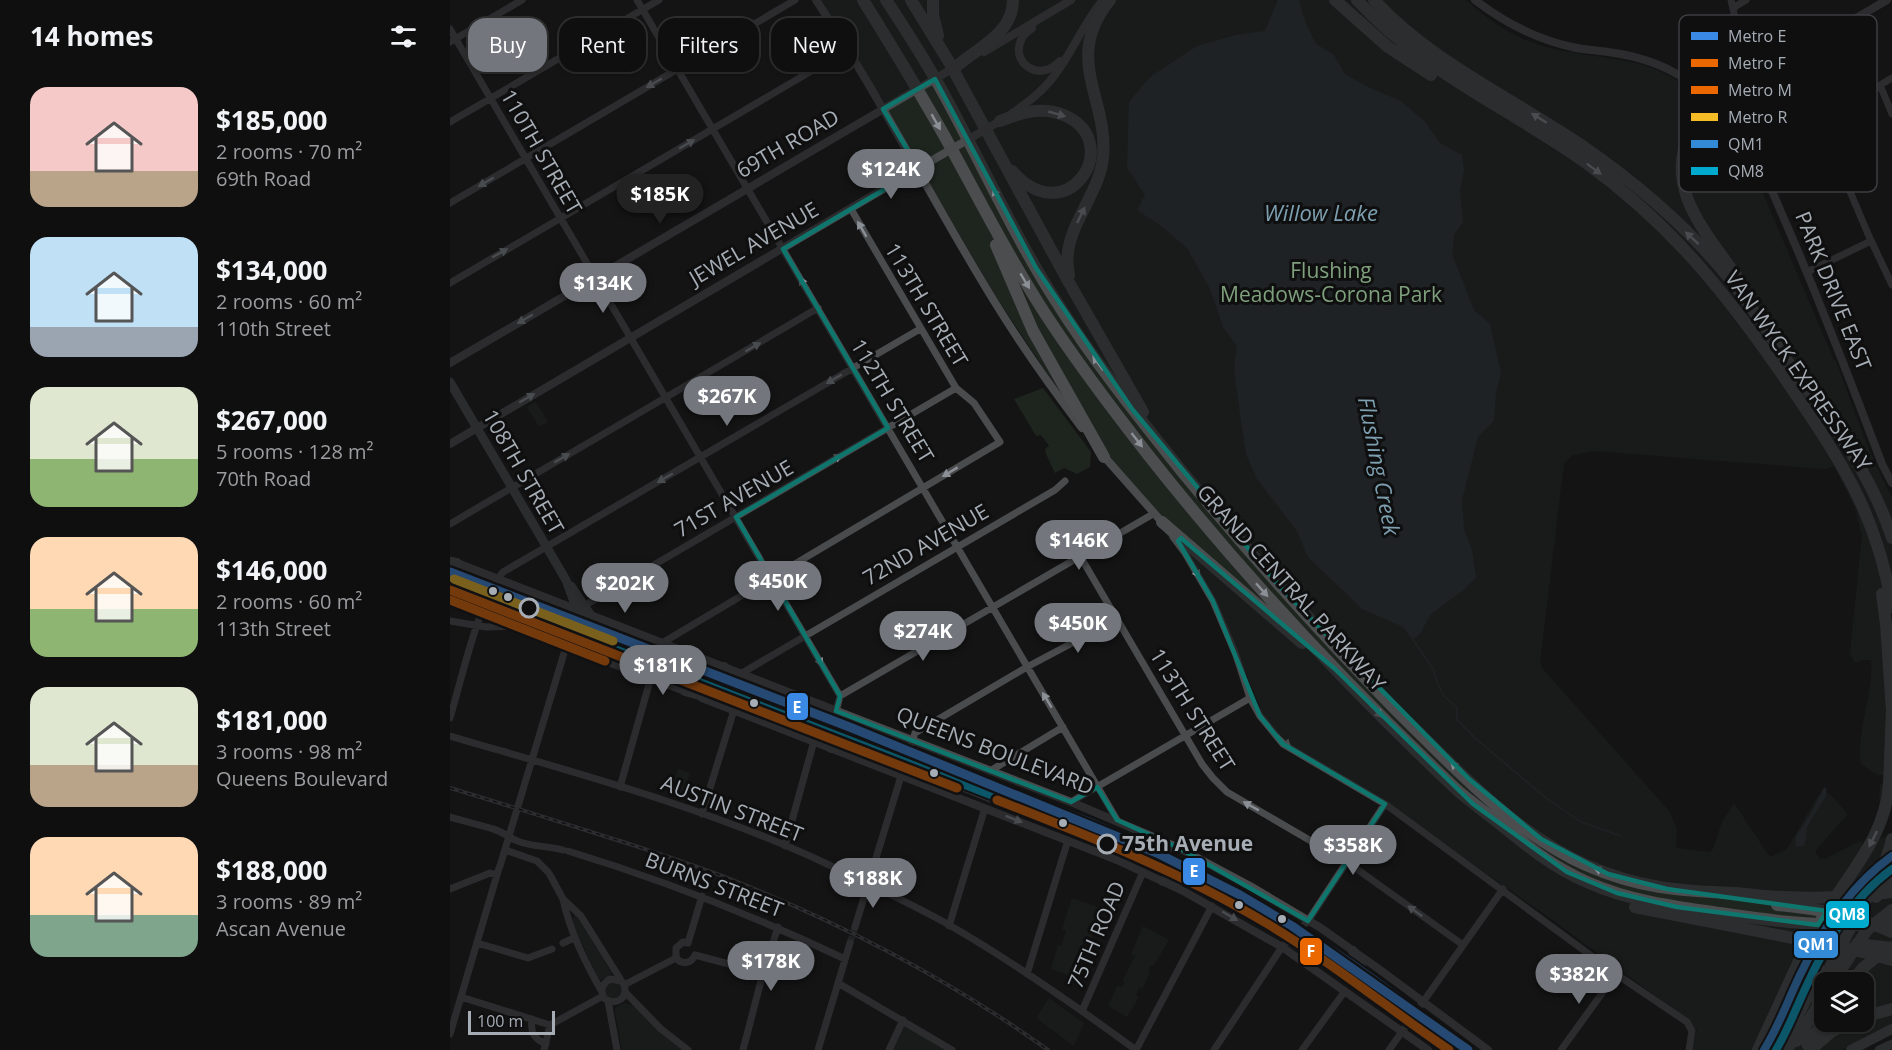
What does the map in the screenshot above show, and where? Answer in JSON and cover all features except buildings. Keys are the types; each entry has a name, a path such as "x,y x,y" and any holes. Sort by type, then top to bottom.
{"highway":[{"name":"GRAND CENTRAL PARKWAY","path":"863,0 918,91 1028,286 1094,384 1160,469 1263,591 1395,730 1473,804 1540,855 1567,872 1587,882 1648,902 1796,923 1861,925 1892,923"},
{"name":"GRAND CENTRAL PARKWAY","path":"886,0 952,108 1015,231 1047,286 1094,357 1172,459 1254,557 1332,644 1422,735 1510,817 1546,843 1590,867 1634,882 1695,892 1773,897 1815,898 1892,892"},
{"path":"911,0 953,64"},
{"path":"933,0 935,27 997,149 1125,382 1172,459"},
{"path":"953,64 990,42 999,33 1011,15 1013,0"},
{"path":"1074,290 1067,264 1069,245 1073,231 1097,182 1103,150 1102,130 1089,72 1088,49 1095,24 1110,0"},
{"path":"1335,0 1388,47 1408,61 1457,89 1492,104"},
{"name":"VAN WYCK EXPRESSWAY","path":"1357,0 1380,24 1417,56 1598,172 1681,245 1736,309 1836,453 1861,499 1880,549 1892,608"},
{"name":"VAN WYCK EXPRESSWAY","path":"1374,0 1425,45 1580,144 1619,173 1699,244 1730,280 1829,418 1867,477 1892,538"},
{"path":"997,149 1023,182 1036,190 1047,193 1062,192 1077,183 1086,171 1090,157 1090,146 1085,133 1078,123 1063,115 1034,110 1000,121"},
{"path":"965,175 1033,331 1104,457"},
{"path":"1685,192 1688,202 1810,383 1829,418"},
{"path":"1787,1050 1819,970 1824,916 1872,843 1885,810 1889,784 1892,711 1882,598 1861,499"},
{"path":"1157,518 1335,669"},
{"path":"1473,804 1494,827 1544,866 1614,900 1654,912 1864,952 1892,960"},
{"path":"1772,1050 1790,1030 1819,970 1845,925 1887,873 1892,839"},
{"path":"1737,893 1826,892 1892,882"},
{"path":"1695,892 1736,901 1833,912 1860,919 1892,932"},
{"path":"1758,1050 1819,970 1892,909"},
{"path":"1701,910 1783,931 1888,947"},
{"path":"1860,972 1888,947"},
{"path":"1874,1014 1892,1009"},
{"path":"1787,1050 1803,1031 1814,1013"},
{"path":"1803,1050 1816,1032"},
{"path":"1810,1050 1831,1032"}],"main road":[{"name":"108TH STREET","path":"450,382 584,610"},
{"name":"QUEENS BOULEVARD","path":"450,574 574,621 660,648 906,758 1137,856 1244,910 1286,943 1328,965 1405,1027 1447,1050"},
{"name":"QUEENS BOULEVARD","path":"450,587 485,607 570,633 653,672 735,698 1133,840 1221,883 1299,929 1419,1007 1469,1050"},
{"path":"724,667 732,677 757,688 778,701"},
{"path":"685,691 703,696 735,698"},
{"path":"789,719 823,738 831,748"},
{"path":"1133,840 1166,848 1179,848"},
{"path":"1764,1050 1778,1024 1819,970 1842,906 1864,878 1892,856"},
{"path":"1163,881 1190,882"},
{"path":"1353,951 1356,961 1369,976"},
{"path":"1328,965 1345,983 1345,991"},
{"path":"1851,1050 1892,1029"},
{"path":"1857,1050 1872,1039"},
{"path":"1879,1050 1892,1044"}],"street":[{"path":"453,40 522,0"},
{"name":"112TH STREET","path":"637,0 658,36"},
{"path":"450,122 658,0"},
{"path":"759,21 795,0"},
{"path":"816,0 828,18"},
{"path":"953,64 1071,0"},
{"name":"JEWEL AVENUE","path":"450,444 1000,121 1028,102 1047,85 1103,0"},
{"name":"PARK DRIVE EAST","path":"1475,0 1502,19 1543,39 1575,48 1632,56 1662,66 1679,75"},
{"path":"1731,0 1734,15"},
{"path":"1733,9 1746,0"},
{"path":"1861,15 1887,0"},
{"path":"1043,17 1021,41 1019,52 1026,65 1035,70 1047,71 1058,64 1073,46"},
{"name":"110TH STREET","path":"450,29 453,40 526,158 840,696"},
{"path":"857,63 994,301 1052,388 1104,457 1185,553 1213,601 1236,655 1250,698 1260,716 1283,744 1385,804 1616,974 1687,1022 1692,1031 1689,1050"},
{"name":"69TH ROAD","path":"450,363 904,97 953,64"},
{"path":"450,203 672,72"},
{"name":"112TH STREET","path":"679,72 1117,820"},
{"path":"450,283 810,72"},
{"path":"1877,87 1892,78"},
{"path":"1880,85 1892,114"},
{"name":"PARK DRIVE EAST","path":"1772,192 1807,272 1882,465 1892,483"},
{"path":"1850,192 1892,285"},
{"name":"113TH STREET","path":"850,209 956,388 974,403 1000,442 923,487"},
{"path":"1807,272 1871,241"},
{"path":"450,524 818,308"},
{"path":"450,718 491,590 504,572 920,329"},
{"name":"71ST AVENUE","path":"584,610 736,517 956,388"},
{"name":"72ND AVENUE","path":"742,673 1055,490 1065,481"},
{"path":"620,787 660,648 771,577 923,487"},
{"path":"836,711 840,696 1080,556 1157,518"},
{"name":"113TH STREET","path":"1080,556 1185,736 1208,772 1227,792 1347,862 1463,945"},
{"name":"QUEENS BOULEVARD","path":"452,562 584,610 660,648 742,673 1117,820 1179,848 1250,886 1308,921 1353,951 1419,1007 1488,1050"},
{"name":"QUEENS BOULEVARD","path":"450,600 485,607 517,626 566,646 653,672 685,691 1068,840 1163,881 1286,943 1345,991 1405,1027 1428,1050"},
{"path":"450,1034 570,633 574,621 584,610"},
{"path":"855,927 915,733 1115,616"},
{"name":"QUEENS BOULEVARD","path":"450,621 478,626 517,626"},
{"path":"1071,802 1250,698"},
{"path":"702,814 734,710"},
{"path":"990,771 1063,727"},
{"name":"AUSTIN STREET","path":"450,736 702,814 824,862 950,926 1027,974 1136,1050"},
{"path":"785,846 814,741"},
{"path":"1214,1050 1286,943 1308,921 1385,804"},
{"path":"950,926 985,808"},
{"path":"450,817 503,832 509,836"},
{"name":"BURNS STREET","path":"509,836 518,842 565,850 702,896 778,927 845,959"},
{"path":"1027,974 1068,840"},
{"path":"541,862 545,848"},
{"path":"505,850 541,862 549,873 563,899 574,938 604,996 614,1002 619,1001 623,986 676,958"},
{"path":"450,889 498,870"},
{"name":"75TH ROAD","path":"1082,1011 1143,872"},
{"path":"1389,1050 1503,889"},
{"path":"688,943 702,896"},
{"path":"563,899 581,916 623,986 661,1029 688,1050"},
{"path":"1136,1050 1212,906"},
{"path":"743,1050 763,973 778,927"},
{"path":"563,943 574,938"},
{"path":"683,942 688,943 694,948 695,955 690,962 678,961 675,948 683,942"},
{"path":"477,943 528,958 552,949"},
{"path":"818,1050 850,943"},
{"path":"695,955 763,973"},
{"path":"1561,1050 1616,974"},
{"path":"617,1050 602,987 610,979 623,986"},
{"path":"838,983 952,1050"},
{"path":"1302,1050 1345,991"},
{"path":"461,997 550,1025 604,996"},
{"path":"532,1019 531,1026 534,1036 545,1047"},
{"path":"889,1050 903,1020"},
{"path":"545,1047 550,1025"}],"highlighted area":[{"path":"935,79 1036,268 1132,409 1282,589 1469,779 1541,839 1608,874 1667,889 1827,911 1818,925 1677,907 1617,893 1567,872 1473,804 1335,669 1181,538 1178,541 1213,601 1260,716 1283,744 1385,804 1308,921 1179,848 1117,820 1097,787 1071,802 836,711 840,696 736,517 888,428 783,249 919,169 883,109"}],"green space":[{"name":"Flushing Meadows-Corona Park","path":"816,0 1466,0 1502,28 1529,41 1559,50 1645,65 1679,82 1679,192 1762,192 1836,361 1868,447 1892,497 1892,774 1880,802 1880,785 1884,782 1884,775 1877,775 1861,764 1860,751 1870,687 1871,660 1854,662 1850,654 1862,535 1855,508 1834,466 1826,469 1594,451 1573,455 1564,463 1540,661 1542,668 1669,811 1677,829 1676,848 1709,852 1713,849 1722,822 1734,803 1770,857 1787,849 1819,794 1819,806 1829,793 1847,815 1815,851 1819,858 1825,859 1858,842 1864,842 1861,843 1863,848 1878,839 1892,835 1892,1005 1874,1014 1874,972 1814,972 1814,1032 1833,1032 1805,1050 1692,1050 1697,1030 1661,1000 1550,918 1386,804 1287,743 1264,717 1214,595 1107,459 1063,397 998,300 883,100 857,61 857,18 828,18"},
{"path":"1043,388 1091,452 1090,467 1077,474 1064,468 1055,473 1046,454 1045,449 1049,446 1041,435 1036,436 1014,399"},
{"path":"536,402 548,422 539,427 527,407"},
{"path":"678,769 690,773 682,799 670,795"},
{"path":"1072,898 1103,909 1090,940 1086,938 1080,952 1084,954 1074,977 1051,969 1058,945 1061,946 1066,931 1062,929"},
{"path":"575,915 611,972 601,980 571,920"},
{"path":"1143,926 1169,940 1154,965 1151,965 1148,970 1150,973 1142,989 1139,988 1136,995 1139,997 1127,1017 1108,1006 1117,986 1122,987 1125,982 1123,980 1135,956 1131,954"},
{"path":"609,982 618,982 622,987 621,996 613,1000 605,995 605,987"},
{"path":"1049,998 1084,1023 1074,1046 1036,1018"},
{"path":"625,1003 635,1006 660,1032 683,1050 622,1050 615,1012 616,1007"},
{"path":"1892,1013 1892,1024 1842,1050 1816,1050 1842,1032 1874,1032 1874,1018"},
{"path":"906,1025 945,1050 891,1050 903,1026"}],"water":[{"name":"Willow Lake","path":"1278,0 1299,0 1306,24 1316,44 1334,55 1345,74 1401,101 1425,122 1440,143 1462,155 1464,170 1460,191 1463,222 1454,235 1452,254 1474,310 1490,324 1501,373 1496,393 1494,421 1478,437 1462,500 1464,529 1472,550 1476,577 1465,589 1431,614 1421,632 1413,640 1403,627 1362,609 1308,557 1297,531 1257,479 1246,454 1241,421 1234,369 1237,346 1223,327 1210,289 1187,248 1137,210 1145,195 1127,168 1129,102 1150,77 1197,46 1235,35 1265,31"},
{"path":"1824,787 1827,794 1807,827 1806,840 1803,846 1796,847 1796,836"}],"waterway":[{"name":"Flushing Creek","path":"1412,638 1433,669 1444,696 1457,708 1457,720 1475,738 1546,798 1581,822 1621,836"}],"tunnel":[{"path":"850,943 855,927"}],"railway":[{"path":"450,788 680,861 781,900 899,957 975,1001 1048,1050"}],"metro line":[{"name":"E","path":"450,572 852,728 1157,853 1240,895 1292,926 1468,1050"},
{"name":"R","path":"454,579 613,641"},
{"name":"F","path":"450,590 957,788"},
{"name":"M","path":"450,600 605,661"},
{"name":"F","path":"997,800 1168,871 1234,905 1313,953 1449,1050"}],"transit line":[{"name":"QM1","path":"450,574 1090,822 1154,850 1247,898 1307,934 1370,976 1469,1050"},
{"name":"QM8","path":"450,585 1086,832 1150,860 1274,925 1348,974 1451,1050"},
{"name":"QM1","path":"1764,1050 1809,958 1828,925 1850,895 1892,856"},
{"name":"QM8","path":"1776,1050 1831,938 1864,893 1892,869"}],"place":[{"name":"75th Avenue","path":"1107,844"}]}
